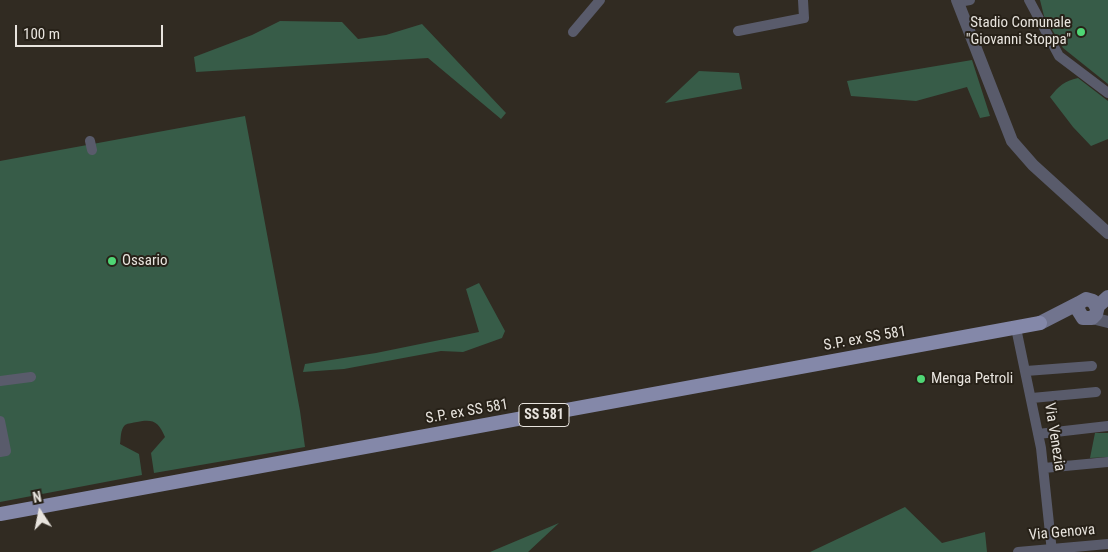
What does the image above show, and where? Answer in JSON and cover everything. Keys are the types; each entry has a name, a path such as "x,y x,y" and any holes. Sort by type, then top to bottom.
{"main road":[{"path":"1092,311 1108,290"},
{"path":"1092,311 1108,297"},
{"name":"S.P. ex SS 581","path":"0,514 1016,328 1092,311"}],"street":[{"path":"573,32 600,0"},
{"path":"738,31 804,18 803,0"},
{"path":"1028,0 1059,56 1108,94"},
{"path":"962,1 1012,141 1033,165 1108,234"},
{"path":"1092,311 1108,322"},
{"name":"Via Venezia","path":"1016,328 1032,398 1044,468 1052,551"},
{"path":"1026,371 1092,366"},
{"path":"0,382 31,377"},
{"path":"1032,398 1096,392"},
{"path":"0,421 6,452 0,452"},
{"path":"1038,434 1108,426"},
{"path":"1044,468 1108,462"},
{"name":"Via Genova","path":"1018,552 1052,551 1108,544"}],"green space":[{"name":"Stadio Comunale \"Giovanni Stoppa\"","path":"1040,0 1108,0 1108,84 1063,48 1044,16"},
{"path":"280,21 342,22 358,39 386,35 422,24 506,113 501,119 428,58 196,72 194,57 252,35"},
{"path":"972,60 990,116 980,118 967,87 916,101 851,96 847,81"},
{"path":"699,71 739,73 742,89 665,103"},
{"path":"1078,78 1108,101 1108,139 1091,146 1073,127 1050,97 1062,84"},
{"path":"245,116 300,411 305,447 154,473 151,453 165,437 160,427 154,422 131,423 125,425 122,429 120,444 139,454 142,475 0,502 0,161"},
{"path":"479,283 505,331 502,338 463,352 441,351 344,369 303,372 305,364 376,353 479,332 466,289"},
{"path":"1095,433 1108,433 1108,457 1090,458"},
{"path":"905,507 942,543 985,532 987,552 810,552"},
{"path":"559,523 528,552 490,552"}],"place":[{"name":"Stadio Comunale \"Giovanni Stoppa\"","path":"1081,32"},
{"name":"Ossario","path":"112,261"},
{"name":"Menga Petroli","path":"921,379"}]}
